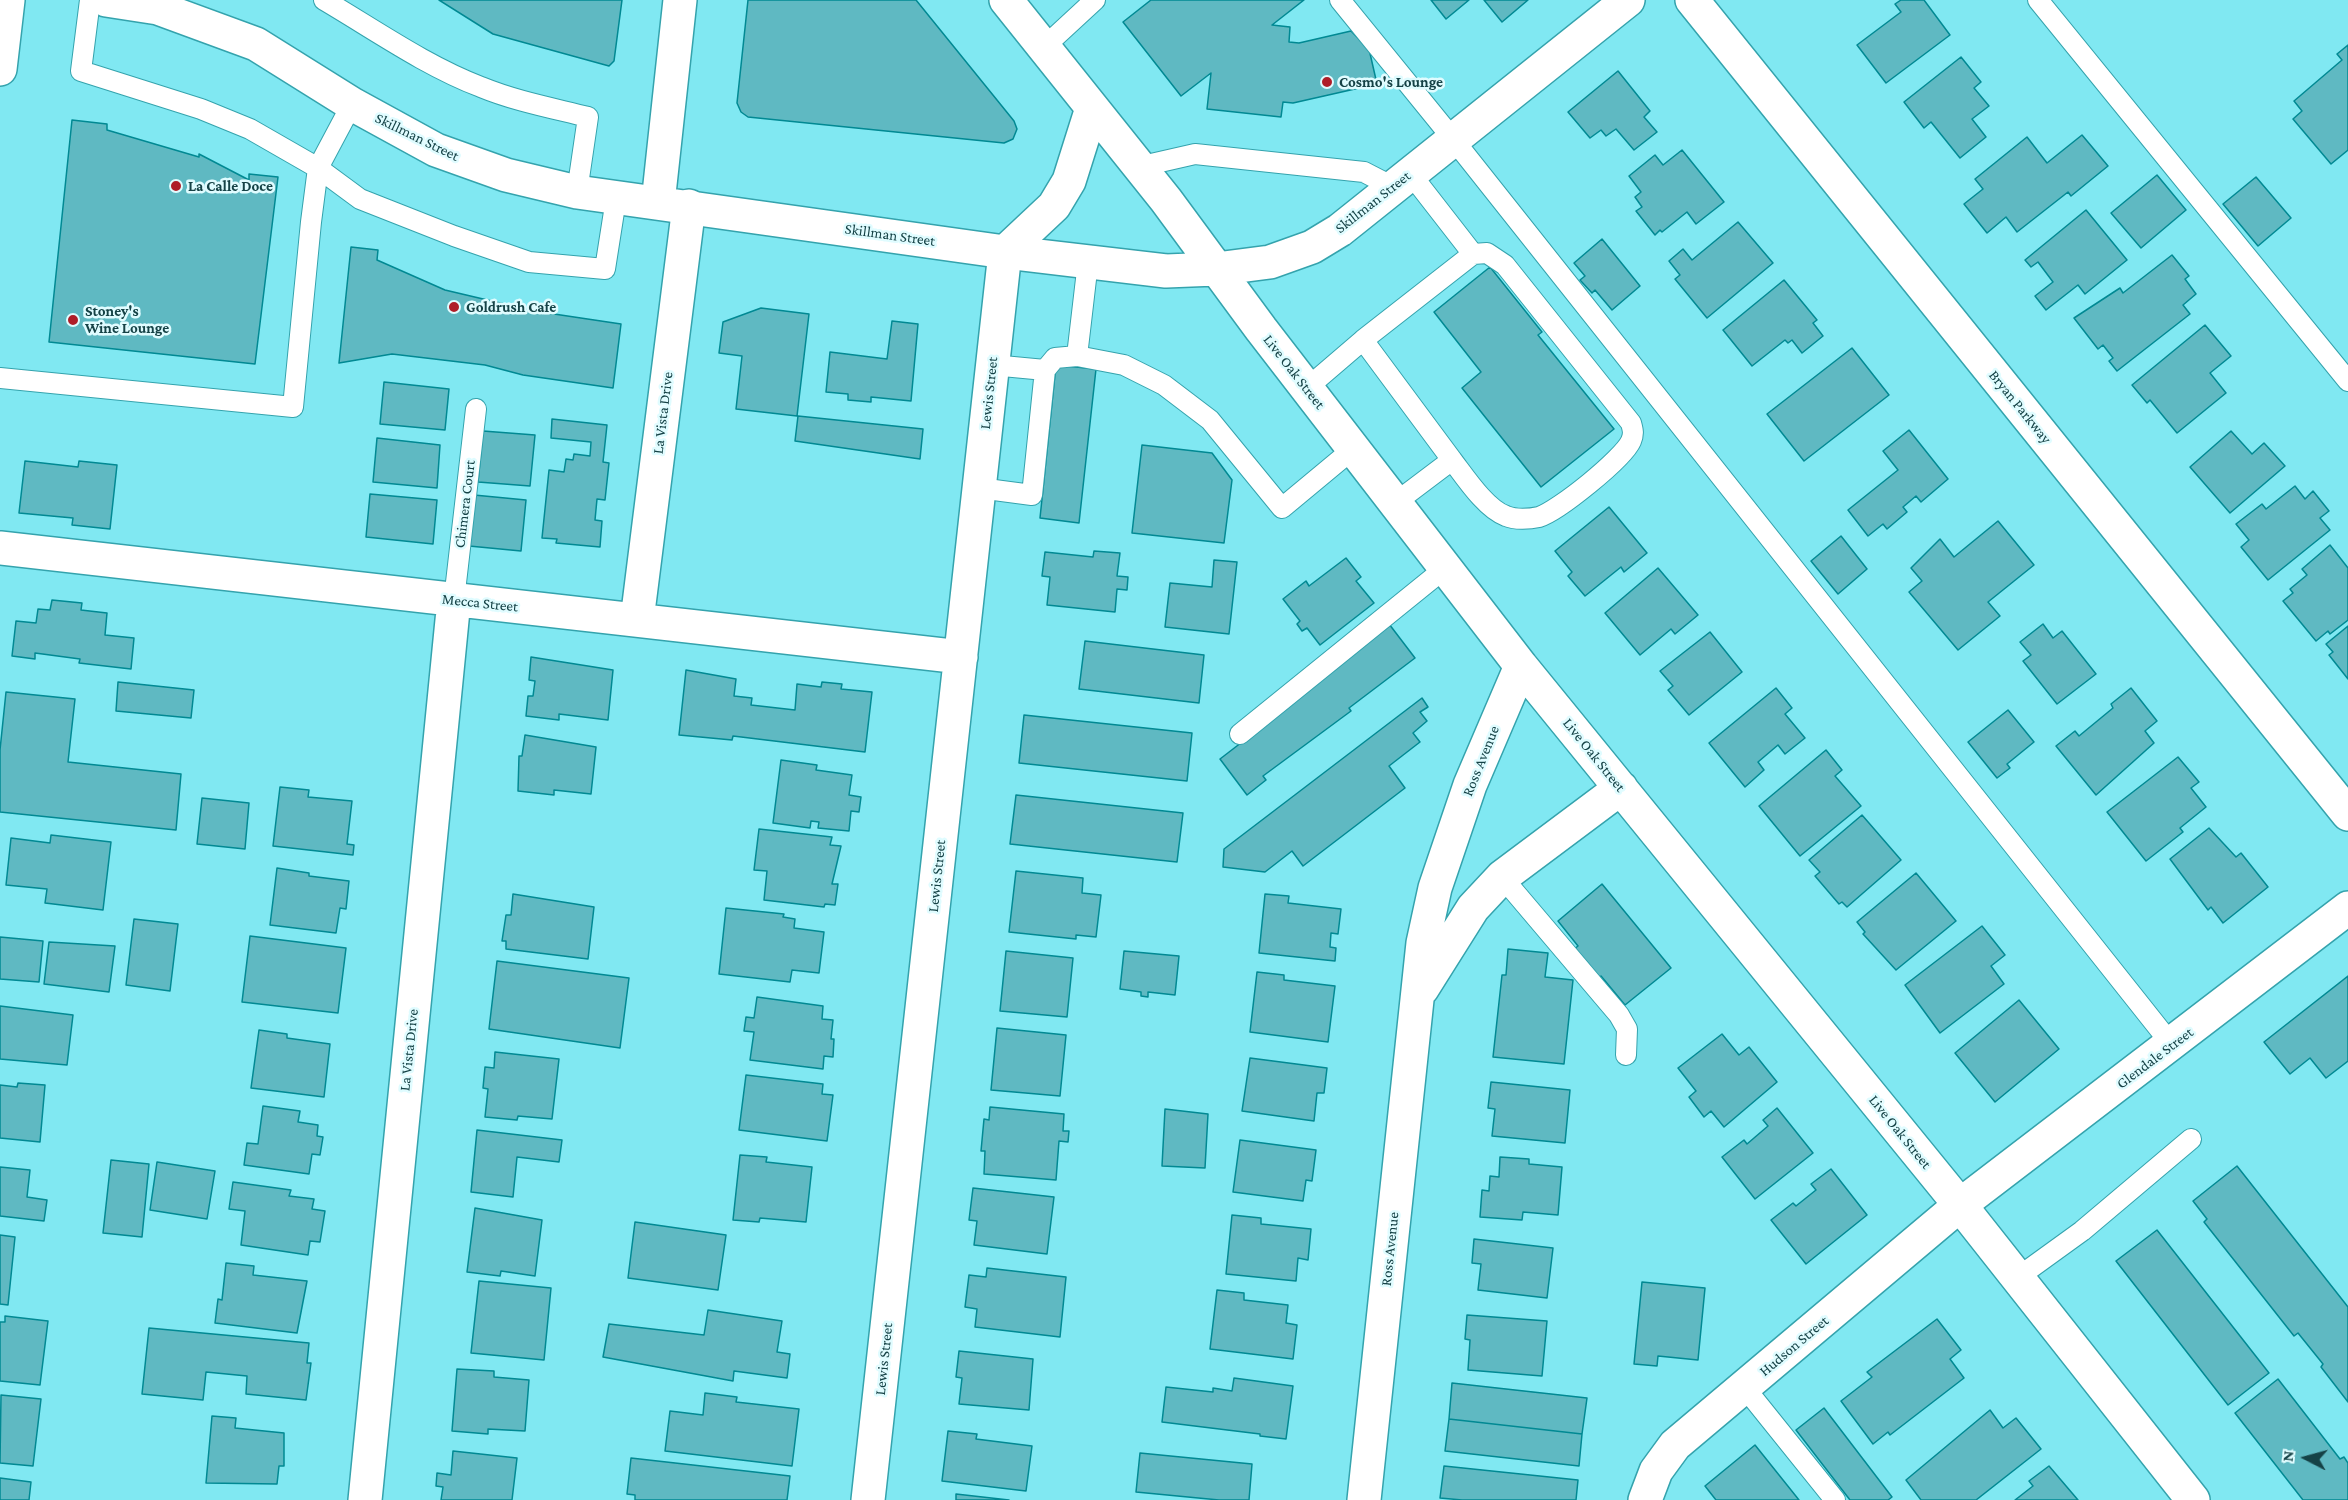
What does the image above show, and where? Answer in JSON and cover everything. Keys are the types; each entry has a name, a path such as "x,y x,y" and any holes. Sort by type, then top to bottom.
{"street":[{"path":"0,69 8,0"},
{"name":"Skillman Street","path":"106,0 158,8 256,44 352,104 436,150 506,175 616,199 1005,252 1166,271 1216,270 1269,262 1312,247 1340,230 1628,0"},
{"name":"La Vista Drive","path":"637,620 673,205 680,0"},
{"name":"Live Oak Street","path":"1006,0 1138,166 1444,569 1960,1205 2193,1500"},
{"name":"Bryan Parkway","path":"1692,0 2348,814"},
{"path":"1005,252 1054,206 1069,181 1092,108"},
{"name":"Lewis Street","path":"868,1500 1005,252"},
{"name":"Mecca Street","path":"0,548 961,657"},
{"name":"La Vista Drive","path":"365,1500 454,600"},
{"name":"Ross Avenue","path":"1364,1500 1423,943 1435,888 1470,785 1521,666"},
{"name":"Ross Avenue","path":"1417,998 1473,908 1502,877 1621,788"},
{"name":"Glendale Street","path":"1960,1205 2172,1045 2348,908"},
{"name":"Hudson Street","path":"1645,1500 1656,1471 1676,1445 1960,1205"}],"lane":[{"path":"90,0 81,71 201,109 250,129 318,168 360,199 454,236 529,262 605,269 616,199"},
{"path":"324,0 442,69 480,87 515,99 588,117 577,192"},
{"path":"1043,48 1095,0"},
{"path":"1340,0 1454,139 2172,1045"},
{"path":"2038,0 2348,381"},
{"path":"0,378 293,407 318,168 352,104"},
{"path":"1138,166 1195,154 1364,172 1401,180 1473,254"},
{"path":"1307,388 1363,340 1473,254 1487,253 1505,265 1630,423 1634,433 1630,443 1617,459 1558,507 1539,517 1522,519 1506,516 1484,500 1363,340"},
{"path":"1077,356 1088,262"},
{"path":"979,488 1032,495 1045,370 1055,358 1077,356 1124,365 1164,385 1210,420 1282,508 1353,449"},
{"path":"992,365 1045,370"},
{"name":"Chimera Court","path":"454,600 476,409"},
{"path":"1395,503 1452,460"},
{"path":"1240,734 1444,569"},
{"path":"1502,877 1619,1015 1627,1029 1626,1055"},
{"path":"2017,1278 2082,1231 2191,1139"},
{"path":"1745,1388 1834,1500"}],"building":[{"path":"439,0 622,0 614,61 609,66 493,34"},
{"path":"748,0 916,0 1014,121 1017,129 1013,139 1004,143 748,117 741,112 737,103"},
{"path":"1151,0 1304,0 1272,25 1290,27 1289,42 1299,43 1351,31 1369,49 1377,84 1293,103 1283,102 1281,117 1207,109 1211,73 1181,96 1123,22"},
{"path":"1431,0 1469,0 1446,19"},
{"path":"1484,0 1528,0 1502,22"},
{"path":"1901,0 1924,0 1950,35 1886,83 1857,45 1901,12 1895,4"},
{"path":"2348,45 2348,150 2331,164 2293,119 2302,111 2294,101 2342,60 2337,54"},
{"path":"1961,57 1981,82 1974,88 1989,106 1972,119 1986,137 1960,158 1931,122 1924,128 1904,102"},
{"path":"1618,71 1650,111 1644,117 1657,132 1634,150 1616,129 1606,136 1601,130 1590,138 1568,112"},
{"path":"72,120 107,124 107,130 199,157 199,154 249,180 249,174 278,177 255,364 49,342"},
{"path":"2082,135 2108,166 2071,196 2068,192 2017,232 2006,217 1987,233 1964,204 1983,189 1975,179 2027,137 2047,163"},
{"path":"1682,150 1724,202 1696,224 1687,212 1655,235 1636,211 1642,207 1635,197 1641,192 1629,176 1655,155 1663,165"},
{"path":"2157,175 2186,210 2141,248 2111,213"},
{"path":"2256,177 2291,218 2258,246 2223,204"},
{"path":"2086,210 2127,260 2085,294 2078,285 2046,310 2035,296 2053,282 2038,262 2031,267 2025,260"},
{"path":"1738,222 1773,263 1707,318 1675,279 1680,275 1669,261 1683,249 1692,260"},
{"path":"1602,239 1640,286 1612,310 1595,290 1592,293 1580,280 1585,276 1574,263"},
{"path":"351,247 378,250 377,260 445,290 534,311 621,324 613,388 523,375 485,365 392,354 339,363"},
{"path":"2172,255 2189,276 2185,279 2196,294 2183,305 2190,314 2117,371 2109,361 2113,358 2103,345 2098,349 2074,318 2120,288 2123,293"},
{"path":"1490,267 1542,332 1538,335 1614,429 1541,487 1462,388 1481,372 1434,312"},
{"path":"1784,280 1817,320 1813,323 1823,336 1802,353 1792,340 1788,343 1785,340 1752,366 1723,330"},
{"path":"761,308 809,314 797,416 736,409 742,356 719,353 723,322"},
{"path":"892,321 918,324 911,401 871,397 871,402 848,400 848,394 826,392 830,352 887,359"},
{"path":"2205,325 2231,356 2210,373 2226,393 2177,433 2150,400 2147,403 2132,385"},
{"path":"1852,348 1889,395 1804,461 1767,414"},
{"path":"1056,365 1096,369 1079,523 1040,518"},
{"path":"384,382 449,389 445,430 380,424"},
{"path":"798,416 923,429 920,459 795,441"},
{"path":"552,419 607,425 603,462 609,463 605,500 597,499 595,520 602,521 600,547 556,543 557,539 542,538 549,470 564,472 566,459 573,460 574,454 590,456 591,442 551,438"},
{"path":"1909,430 1948,479 1921,502 1916,496 1903,507 1907,512 1887,529 1883,524 1868,536 1848,510 1898,470 1883,451"},
{"path":"483,431 535,435 530,486 478,482"},
{"path":"2231,431 2252,454 2264,443 2285,466 2230,513 2190,467"},
{"path":"377,438 440,445 437,488 373,482"},
{"path":"1142,445 1212,453 1232,480 1224,543 1132,533"},
{"path":"25,461 78,467 79,461 117,465 110,529 72,525 73,518 19,513"},
{"path":"2295,486 2305,499 2313,491 2329,511 2320,518 2330,530 2268,580 2241,547 2249,540 2236,524 2262,504 2266,509"},
{"path":"370,494 437,500 433,544 366,537"},
{"path":"474,495 526,500 521,551 469,546"},
{"path":"1609,507 1647,553 1624,572 1621,567 1585,596 1568,576 1572,572 1555,551"},
{"path":"1998,521 2034,565 1988,602 2000,616 1958,650 1909,592 1922,581 1911,568 1940,539 1954,557"},
{"path":"1841,536 1867,569 1838,594 1811,561"},
{"path":"2330,545 2348,568 2348,620 2330,634 2328,631 2316,641 2283,601 2293,593 2290,589 2307,575 2302,569"},
{"path":"1094,551 1120,553 1117,576 1128,577 1127,590 1117,589 1115,612 1047,605 1050,577 1042,576 1045,552 1093,557"},
{"path":"1346,558 1361,577 1356,581 1374,603 1320,645 1307,628 1302,631 1297,624 1300,621 1283,599 1306,581 1309,586"},
{"path":"1214,560 1237,562 1229,634 1165,627 1170,583 1212,587"},
{"path":"1658,568 1698,615 1675,634 1671,629 1640,655 1605,613"},
{"path":"52,600 82,603 81,610 107,613 105,635 134,638 131,669 79,663 80,659 35,653 35,659 12,656 16,621 36,623 38,609 50,610"},
{"path":"1386,620 1415,658 1349,708 1351,711 1263,776 1266,780 1247,795 1220,759 1294,702"},
{"path":"2043,624 2053,638 2062,631 2096,674 2057,704 2023,661 2031,655 2020,642"},
{"path":"2348,626 2348,679 2329,655 2333,652 2326,644"},
{"path":"1710,632 1742,672 1689,715 1668,690 1673,686 1660,671"},
{"path":"1085,641 1204,655 1199,703 1079,689"},
{"path":"531,657 613,670 608,720 559,714 559,720 526,716 528,696 533,696 535,681 529,680"},
{"path":"686,670 736,679 734,696 752,698 751,705 795,710 797,684 821,687 822,682 842,684 841,689 872,692 865,752 733,736 732,740 679,735"},
{"path":"118,682 194,690 191,718 116,711"},
{"path":"1776,688 1792,708 1785,714 1805,738 1785,754 1778,745 1758,762 1764,770 1745,787 1709,743"},
{"path":"2131,688 2157,721 2145,731 2154,743 2096,795 2056,746 2075,731 2079,736 2113,708 2111,704"},
{"path":"6,692 75,699 68,762 181,774 176,830 0,812 0,750"},
{"path":"1422,698 1428,707 1420,712 1427,721 1413,733 1420,742 1389,766 1405,788 1303,866 1292,851 1265,872 1223,867 1224,849"},
{"path":"2008,710 2034,742 2007,764 2010,768 1997,778 1968,742"},
{"path":"1024,715 1192,733 1187,781 1019,763"},
{"path":"525,735 596,747 591,794 554,790 554,795 518,791 519,756 522,756"},
{"path":"1826,750 1842,770 1835,776 1861,806 1800,856 1759,806"},
{"path":"2178,757 2199,782 2191,788 2206,807 2180,828 2183,832 2146,861 2107,812"},
{"path":"781,760 817,765 816,770 852,775 849,795 861,797 859,812 851,811 849,831 818,828 819,822 811,821 810,828 773,823"},
{"path":"280,787 309,790 308,797 352,801 347,844 354,845 353,855 273,846"},
{"path":"1016,795 1183,813 1177,862 1010,844"},
{"path":"202,798 249,803 245,849 197,844"},
{"path":"1862,815 1901,860 1847,907 1842,902 1839,904 1815,876 1820,872 1809,860"},
{"path":"2209,828 2236,857 2241,853 2268,887 2223,923 2211,907 2208,910 2170,859"},
{"path":"759,829 832,837 830,845 841,846 832,884 838,884 835,905 825,904 824,907 764,900 767,871 754,870"},
{"path":"51,835 111,842 103,910 45,903 47,889 6,885 11,838 50,843"},
{"path":"277,868 309,873 309,876 349,881 346,909 340,908 336,933 270,925"},
{"path":"1016,871 1083,878 1082,893 1101,895 1096,937 1076,935 1076,939 1009,932"},
{"path":"1916,873 1956,921 1896,970 1863,934 1865,932 1857,922"},
{"path":"1602,884 1671,968 1625,1005 1601,976 1597,980 1573,950 1578,946 1558,921"},
{"path":"513,894 594,907 588,959 506,949 506,941 502,941 506,915 511,915"},
{"path":"1265,894 1289,896 1288,903 1341,909 1338,934 1331,933 1330,947 1336,948 1335,961 1259,953"},
{"path":"726,908 784,914 783,917 795,919 794,928 824,932 819,973 792,970 790,982 719,974"},
{"path":"134,919 178,924 170,991 126,985"},
{"path":"1982,926 2005,955 1991,966 2004,984 1940,1033 1905,985"},
{"path":"250,936 346,948 338,1013 242,1002"},
{"path":"0,937 43,941 39,982 0,979"},
{"path":"49,942 115,946 109,992 44,984"},
{"path":"1508,949 1548,953 1545,977 1573,980 1564,1064 1493,1057 1502,975 1506,975"},
{"path":"1006,951 1073,958 1067,1017 1000,1011"},
{"path":"1124,951 1179,956 1175,995 1148,992 1148,997 1141,996 1141,992 1120,989"},
{"path":"497,961 629,978 620,1048 489,1029"},
{"path":"1257,972 1284,975 1284,980 1335,986 1328,1042 1250,1032"},
{"path":"2348,976 2348,1061 2326,1078 2310,1058 2290,1074 2264,1042"},
{"path":"757,997 823,1006 822,1019 833,1020 831,1039 834,1039 833,1057 824,1056 823,1069 750,1060 754,1032 744,1031 746,1017 754,1018"},
{"path":"2019,1000 2059,1049 1995,1102 1955,1053"},
{"path":"0,1006 73,1015 67,1065 0,1059"},
{"path":"997,1028 1066,1035 1060,1096 991,1090"},
{"path":"259,1030 287,1034 287,1038 330,1044 324,1097 251,1088"},
{"path":"1722,1034 1739,1055 1749,1047 1777,1082 1724,1127 1711,1111 1704,1117 1689,1097 1696,1091 1678,1068"},
{"path":"495,1052 559,1059 552,1119 518,1116 517,1120 485,1117 488,1089 483,1088 485,1067 494,1068"},
{"path":"1250,1058 1327,1068 1324,1093 1317,1093 1314,1121 1242,1111"},
{"path":"746,1075 823,1084 822,1094 833,1095 827,1141 739,1130"},
{"path":"1491,1082 1570,1090 1565,1143 1492,1136 1495,1109 1488,1108"},
{"path":"18,1083 45,1085 40,1142 0,1138 0,1085 17,1087"},
{"path":"263,1106 300,1111 298,1122 318,1125 317,1136 323,1137 320,1155 312,1154 309,1174 244,1165 247,1143 258,1144"},
{"path":"990,1107 1064,1114 1063,1131 1069,1131 1068,1142 1059,1141 1056,1180 984,1174 985,1151 981,1151 984,1119 989,1120"},
{"path":"1777,1108 1813,1153 1755,1199 1722,1157 1744,1140 1747,1144 1768,1126 1763,1120"},
{"path":"1165,1109 1208,1114 1205,1168 1162,1166"},
{"path":"477,1130 562,1140 559,1162 517,1157 513,1197 471,1192"},
{"path":"1240,1140 1316,1150 1312,1181 1306,1180 1303,1201 1233,1192"},
{"path":"740,1155 767,1157 766,1162 812,1167 806,1222 760,1218 759,1222 733,1220"},
{"path":"1500,1157 1529,1159 1529,1164 1562,1167 1558,1215 1523,1212 1522,1220 1480,1217 1482,1190 1489,1191 1490,1176 1499,1177"},
{"path":"111,1160 149,1164 142,1237 103,1233"},
{"path":"157,1162 215,1171 207,1219 150,1210"},
{"path":"2237,1166 2348,1307 2348,1402 2321,1367 2323,1364 2298,1333 2294,1336 2204,1222 2207,1219 2193,1201"},
{"path":"0,1167 30,1170 27,1197 47,1200 44,1221 0,1216"},
{"path":"1831,1169 1867,1215 1806,1264 1771,1220 1793,1203 1796,1206 1816,1190 1811,1184"},
{"path":"233,1182 291,1190 289,1196 314,1199 312,1209 325,1211 320,1242 310,1241 308,1255 241,1245 245,1211 229,1209"},
{"path":"973,1188 1054,1197 1047,1254 974,1245 977,1221 969,1220"},
{"path":"475,1208 542,1220 535,1276 501,1271 500,1276 467,1272"},
{"path":"1232,1215 1261,1218 1261,1224 1311,1229 1308,1260 1298,1258 1296,1281 1226,1274"},
{"path":"635,1222 726,1235 718,1290 628,1278"},
{"path":"2157,1230 2269,1373 2228,1405 2116,1261"},
{"path":"0,1235 15,1237 8,1305 0,1304"},
{"path":"1474,1239 1553,1248 1547,1298 1478,1290 1481,1264 1472,1263"},
{"path":"226,1263 254,1266 253,1275 307,1281 297,1333 215,1323 218,1299 222,1300"},
{"path":"987,1268 1066,1277 1060,1337 975,1327 977,1309 965,1307 969,1275 986,1277"},
{"path":"479,1281 551,1288 544,1360 471,1353"},
{"path":"1642,1282 1705,1288 1698,1360 1658,1356 1657,1366 1634,1364"},
{"path":"1217,1290 1244,1293 1244,1300 1288,1305 1286,1323 1297,1325 1293,1359 1210,1349"},
{"path":"708,1310 782,1321 777,1352 790,1354 787,1378 734,1371 733,1381 603,1357 609,1324 704,1335"},
{"path":"1467,1315 1547,1321 1542,1376 1468,1370 1470,1340 1465,1339"},
{"path":"5,1316 48,1321 40,1385 0,1381 0,1322 5,1322"},
{"path":"1937,1319 1961,1350 1950,1359 1964,1378 1890,1435 1888,1432 1873,1444 1841,1401 1872,1377 1867,1372"},
{"path":"149,1328 309,1343 307,1363 311,1363 306,1400 246,1394 247,1376 206,1372 203,1400 142,1394"},
{"path":"959,1351 1033,1359 1029,1410 959,1404 962,1378 956,1377"},
{"path":"457,1369 494,1371 494,1377 529,1380 525,1431 488,1429 488,1434 452,1431"},
{"path":"1234,1378 1293,1386 1286,1439 1162,1422 1166,1387 1213,1392 1213,1388 1232,1391"},
{"path":"2278,1379 2340,1459 2344,1457 2348,1463 2348,1500 2303,1500 2235,1413"},
{"path":"1452,1383 1587,1398 1582,1434 1449,1419"},
{"path":"705,1393 737,1397 736,1402 799,1409 792,1466 665,1451 670,1411 703,1415"},
{"path":"1,1395 41,1399 33,1466 0,1463"},
{"path":"1824,1408 1892,1497 1888,1500 1850,1500 1796,1430"},
{"path":"1990,1410 2003,1428 2016,1418 2041,1449 1976,1500 1921,1500 1906,1480"},
{"path":"212,1416 236,1418 235,1428 284,1433 284,1466 279,1466 277,1484 206,1483"},
{"path":"1449,1419 1582,1434 1579,1466 1445,1451"},
{"path":"948,1431 977,1434 976,1439 1032,1446 1026,1491 942,1481"},
{"path":"1755,1445 1799,1500 1716,1500 1705,1486"},
{"path":"453,1451 517,1458 512,1500 441,1500 443,1487 436,1486 437,1473 451,1475"},
{"path":"1140,1453 1252,1464 1249,1500 1219,1500 1136,1492"},
{"path":"631,1458 790,1476 787,1500 635,1500 635,1495 627,1494"},
{"path":"1444,1466 1578,1480 1576,1500 1440,1498"},
{"path":"2049,1466 2078,1500 2015,1500 2033,1486 2029,1481"},
{"path":"0,1478 31,1482 29,1500 0,1500"},
{"path":"956,1494 1009,1500 956,1500"}],"place":[{"name":"Cosmo's Lounge","path":"1327,82"},
{"name":"La Calle Doce","path":"176,186"},
{"name":"Goldrush Cafe","path":"454,307"},
{"name":"Stoney's Wine Lounge","path":"73,320"}]}
